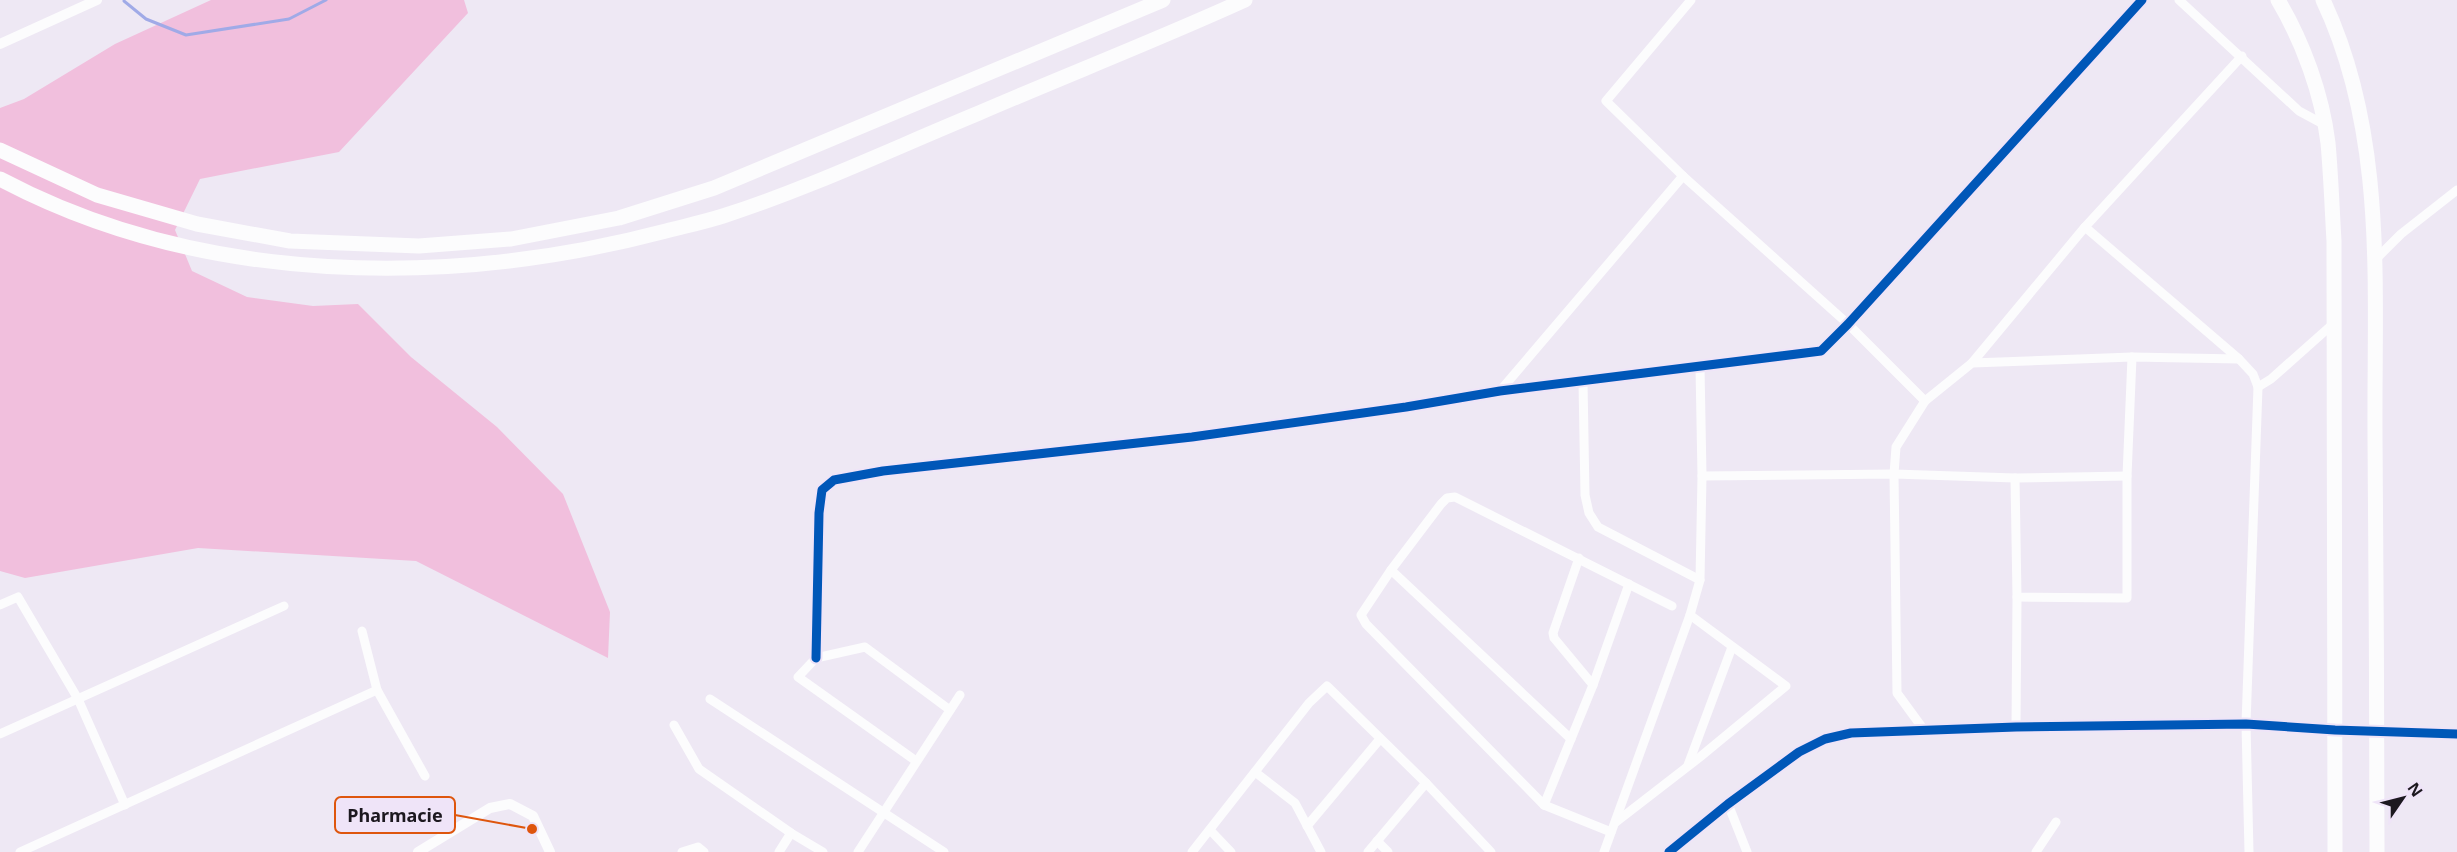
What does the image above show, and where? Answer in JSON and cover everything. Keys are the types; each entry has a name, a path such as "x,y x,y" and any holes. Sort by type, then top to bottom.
{"highway":[{"path":"0,150 97,195 198,224 290,241 419,246 511,239 619,218 714,188 1163,0"},
{"path":"0,178 90,219 175,243 274,263 420,269 514,262 610,246 722,217 829,176 1245,0"},
{"path":"2278,0 2297,35 2325,125 2334,241 2336,852"},
{"path":"2324,0 2345,55 2364,130 2368,150 2376,259 2377,852"}],"street":[{"path":"0,44 97,0"},
{"path":"1691,0 1606,101 1683,176 1848,324 1925,401"},
{"path":"816,658 819,513 822,490 834,480 912,467 1192,436 1406,407 1500,391 1821,351 2142,0"},
{"path":"2179,0 2299,111 2325,125"},
{"path":"1924,730 1898,693 1894,474 1896,447 1925,401 1972,363 2085,227 2242,57"},
{"path":"1500,391 1683,176"},
{"path":"2376,259 2401,234 2457,190"},
{"path":"2085,227 2239,359 2253,374 2258,387 2246,724 2249,852"},
{"path":"2258,387 2271,379 2334,322"},
{"path":"1972,363 2132,357 2239,359"},
{"path":"2017,597 2127,598 2127,476 2132,357"},
{"path":"1604,852 1690,615 1700,580 1702,476 1700,367"},
{"path":"1583,382 1585,495 1589,513 1598,527 1700,580"},
{"path":"1702,476 1894,474 2015,478 2127,476"},
{"path":"2015,478 2016,727"},
{"path":"1613,827 1544,805 1366,624 1361,615 1391,570 1441,504 1448,498 1455,497 1672,606"},
{"path":"1579,558 1553,633 1554,638 1593,685"},
{"path":"1391,570 1571,739"},
{"path":"1544,805 1593,685 1629,584"},
{"path":"0,605 18,597 78,699 124,805"},
{"path":"0,734 284,606"},
{"path":"1613,827 1786,687 1690,615"},
{"path":"362,631 377,690 425,776"},
{"path":"916,760 798,676 816,658 865,646 950,710"},
{"path":"1687,767 1732,647"},
{"path":"1192,852 1309,703 1326,686 1426,783 1491,852"},
{"path":"20,852 377,690"},
{"path":"858,852 960,695"},
{"path":"710,699 944,852"},
{"path":"1669,852 1728,804 1799,752 1825,739 1851,733 2016,727 2246,724 2457,734"},
{"path":"674,725 699,769 791,833 823,852"},
{"path":"1307,826 1380,739"},
{"path":"1255,772 1295,803 1321,852"},
{"path":"1368,852 1426,783"},
{"path":"418,852 490,808 510,804 532,816 550,852"},
{"path":"1728,804 1747,852"},
{"path":"2036,852 2056,822"},
{"path":"1210,830 1231,852"},
{"path":"779,852 791,833"},
{"path":"1377,841 1388,852"},
{"path":"682,852 698,847 704,852"}],"shaded area":[{"path":"211,0 464,0 468,13 339,152 200,179 175,230 192,271 247,297 313,306 358,304 411,357 497,427 563,494 610,612 608,658 416,561 198,548 25,578 0,571 0,108 24,99 115,44"}],"waterway":[{"path":"124,1 146,19 186,35 289,19 326,0"}],"cycle path":[{"path":"816,658 819,513 822,490 834,480 883,471 1192,437 1406,407 1500,391 1821,351 2142,0"},
{"path":"1669,852 1728,804 1799,752 1825,739 1851,733 2016,727 2246,724 2457,734"}],"place":[{"name":"Pharmacie","path":"532,829"}]}
